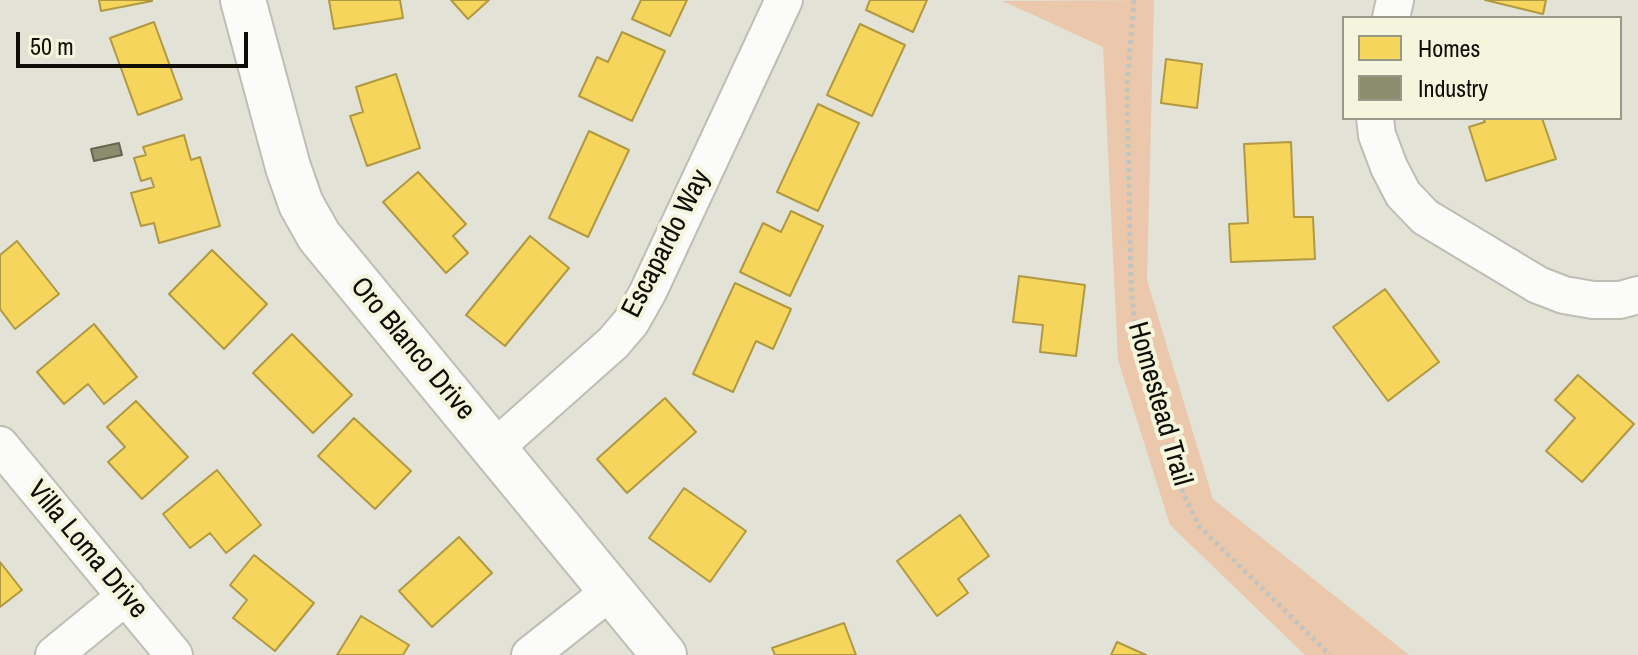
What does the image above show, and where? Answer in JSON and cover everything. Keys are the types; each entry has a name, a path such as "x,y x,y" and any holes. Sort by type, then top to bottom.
{"street":[{"name":"Oro Blanco Drive","path":"243,0 288,167 301,204 319,236 496,447 664,655"},
{"name":"Escapardo Way","path":"496,447 613,343 631,322 784,0"},
{"path":"1375,120 1377,135 1389,167 1403,194 1425,217 1538,285 1564,295 1593,300 1620,300 1638,295"},
{"name":"Villa Loma Drive","path":"0,445 174,655"},
{"path":"530,655 612,590"},
{"path":"54,655 126,596"}],"path":[{"name":"Homestead Trail","path":"1134,0 1127,85 1131,288 1136,334 1179,479 1199,526 1330,655"}],"shaded area":[{"path":"1154,0 1147,280 1213,499 1409,655 1305,655 1170,525 1118,360 1103,47 1003,1"}],"building: Homes":[{"path":"99,0 152,0 152,1 101,11"},
{"path":"329,0 400,0 403,18 334,29"},
{"path":"451,0 489,0 468,19"},
{"path":"641,0 687,0 670,36 632,19"},
{"path":"870,0 927,0 913,32 866,10"},
{"path":"1485,0 1546,0 1543,14"},
{"path":"154,22 182,99 138,115 110,38"},
{"path":"860,24 905,45 872,116 827,95"},
{"path":"622,32 665,51 632,121 579,96 597,57 608,62"},
{"path":"1166,59 1202,64 1197,108 1161,103"},
{"path":"396,74 420,148 367,166 350,116 363,112 356,87"},
{"path":"818,104 859,123 818,211 777,192"},
{"path":"1543,120 1556,159 1486,181 1469,127 1485,122"},
{"path":"589,131 629,150 588,237 549,218"},
{"path":"184,135 191,160 200,157 220,226 159,243 154,223 141,226 131,193 154,187 151,178 141,181 134,158 146,155 143,147"},
{"path":"1291,142 1294,217 1313,217 1315,259 1231,262 1229,224 1248,223 1244,144"},
{"path":"418,172 466,224 453,236 468,253 446,273 383,202"},
{"path":"791,211 823,226 790,296 740,272 763,223 781,232"},
{"path":"530,236 569,268 505,346 466,315"},
{"path":"17,241 59,294 15,329 0,309 0,255"},
{"path":"212,250 267,304 224,349 169,294"},
{"path":"1019,276 1085,285 1076,356 1040,352 1043,325 1013,322"},
{"path":"735,283 791,309 773,349 756,341 733,392 693,374"},
{"path":"1385,289 1439,362 1388,401 1333,327"},
{"path":"94,324 137,377 104,404 88,384 64,404 37,372"},
{"path":"292,334 352,395 313,433 253,373"},
{"path":"1578,375 1634,424 1582,482 1546,451 1575,418 1555,400"},
{"path":"665,398 696,432 627,493 597,459"},
{"path":"136,401 188,457 142,499 108,462 125,447 107,427"},
{"path":"354,418 411,471 375,509 318,456"},
{"path":"217,470 261,525 226,553 210,533 190,548 163,514"},
{"path":"684,488 746,531 710,582 649,538"},
{"path":"960,515 989,556 958,579 968,593 937,616 897,561"},
{"path":"459,537 492,573 432,627 399,591"},
{"path":"254,555 314,603 275,651 233,618 247,600 230,585"},
{"path":"0,562 22,590 0,607"},
{"path":"361,616 409,645 403,655 337,655"},
{"path":"844,623 856,655 775,655 772,648"},
{"path":"1117,642 1146,655 1111,655"}],"building: Industry":[{"path":"119,143 122,155 94,161 91,149"}]}
